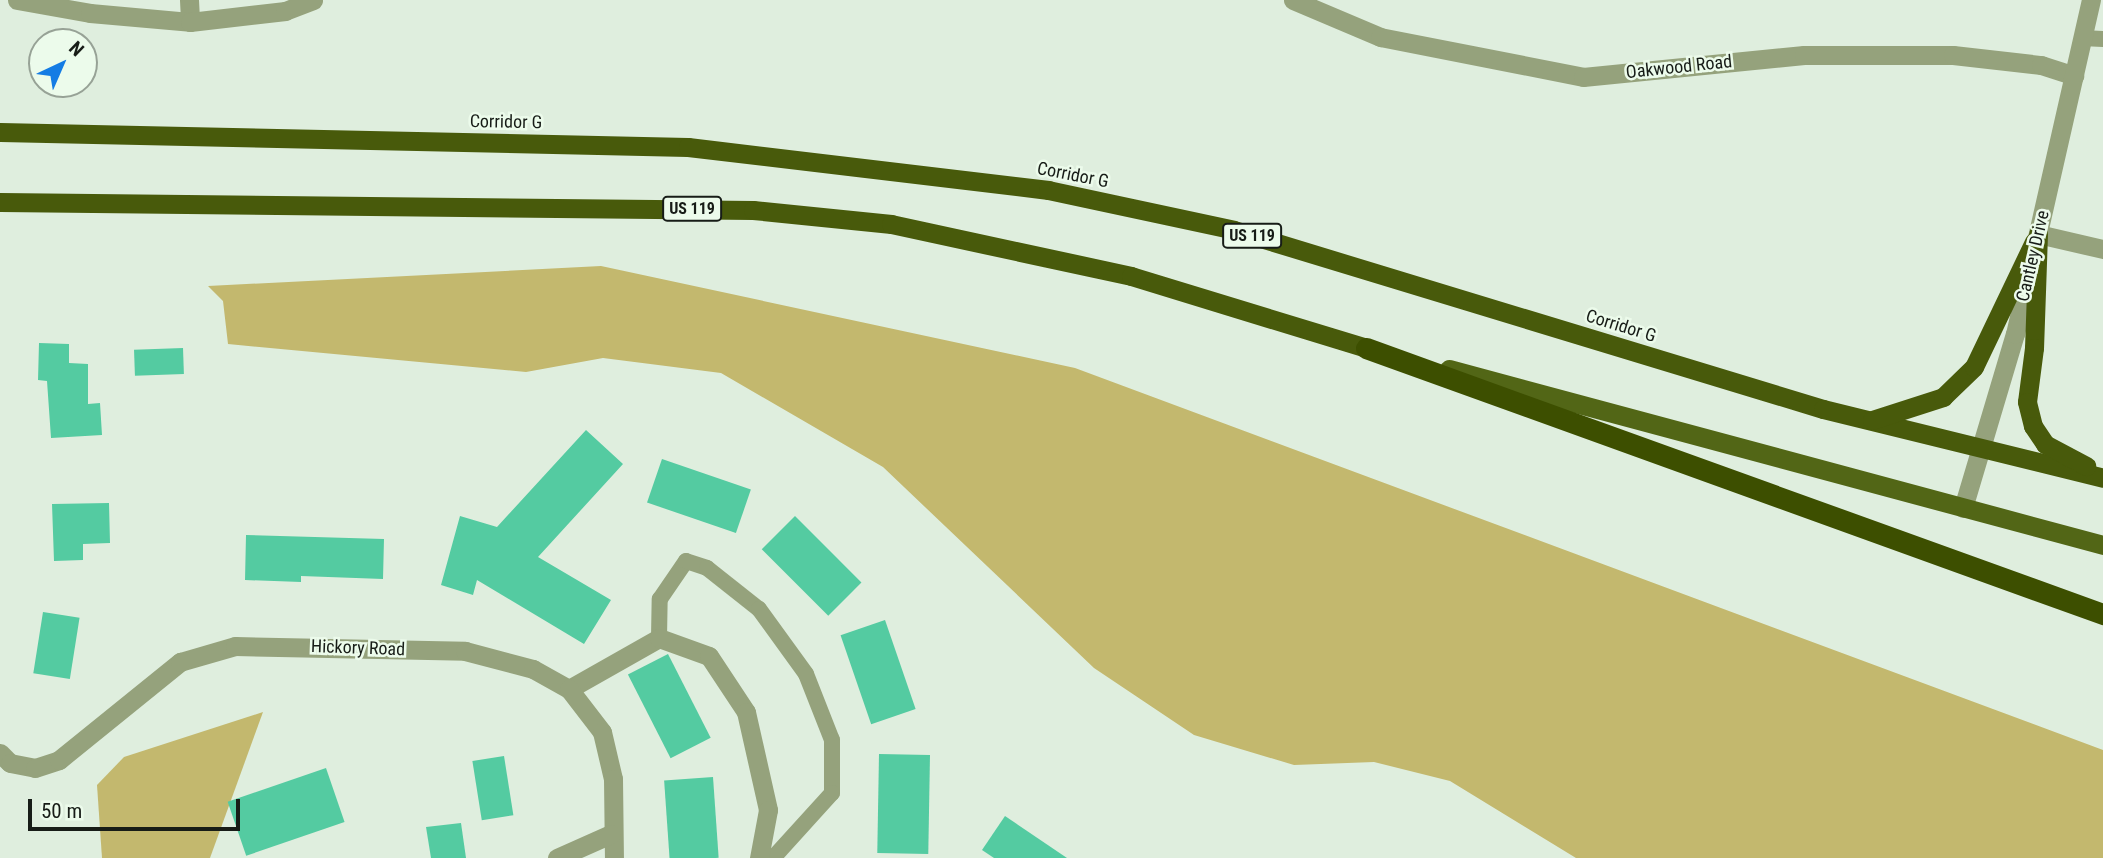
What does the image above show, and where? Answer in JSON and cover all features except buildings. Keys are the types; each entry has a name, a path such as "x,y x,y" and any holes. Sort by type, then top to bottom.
{"highway":[{"name":"Corridor G","path":"0,132 688,147 1048,190 1234,230 1869,421 2103,478"},
{"name":"US 119","path":"0,202 781,212 891,224 1131,276 1366,348 2103,614"},
{"path":"1869,421 1943,397 1973,367 2038,234"},
{"path":"2038,234 2034,348 2027,402 2033,426 2045,444 2103,472"}],"main road":[{"path":"1366,348 2103,545"}],"street":[{"path":"17,0 90,13 190,22 285,11 313,0"},
{"path":"189,0 190,22"},
{"name":"Oakwood Road","path":"1293,0 1380,37 1583,77 1804,55 1953,55 2041,65 2074,76"},
{"name":"Cantley Drive","path":"1963,508 2015,334 2091,0"},
{"path":"2038,234 2103,249"},
{"path":"569,689 659,638 709,656 746,712 768,810 759,858"},
{"name":"Hickory Road","path":"0,752 10,763 34,768 59,760 180,662 235,646 465,651 533,669 569,689 602,732 613,779 611,834 614,858"},
{"path":"557,858 611,834"}],"lane":[{"path":"2082,38 2103,39"},
{"path":"659,638 660,599 686,561 707,568 759,608 806,674 832,740 832,793 773,858"}],"shaded area":[{"path":"601,266 1075,368 2103,750 2103,858 1576,858 1450,781 1374,762 1294,765 1194,735 1094,668 883,467 721,373 603,358 526,372 228,344 223,301 208,286"},
{"path":"263,712 210,858 102,858 97,785 124,757"}]}
